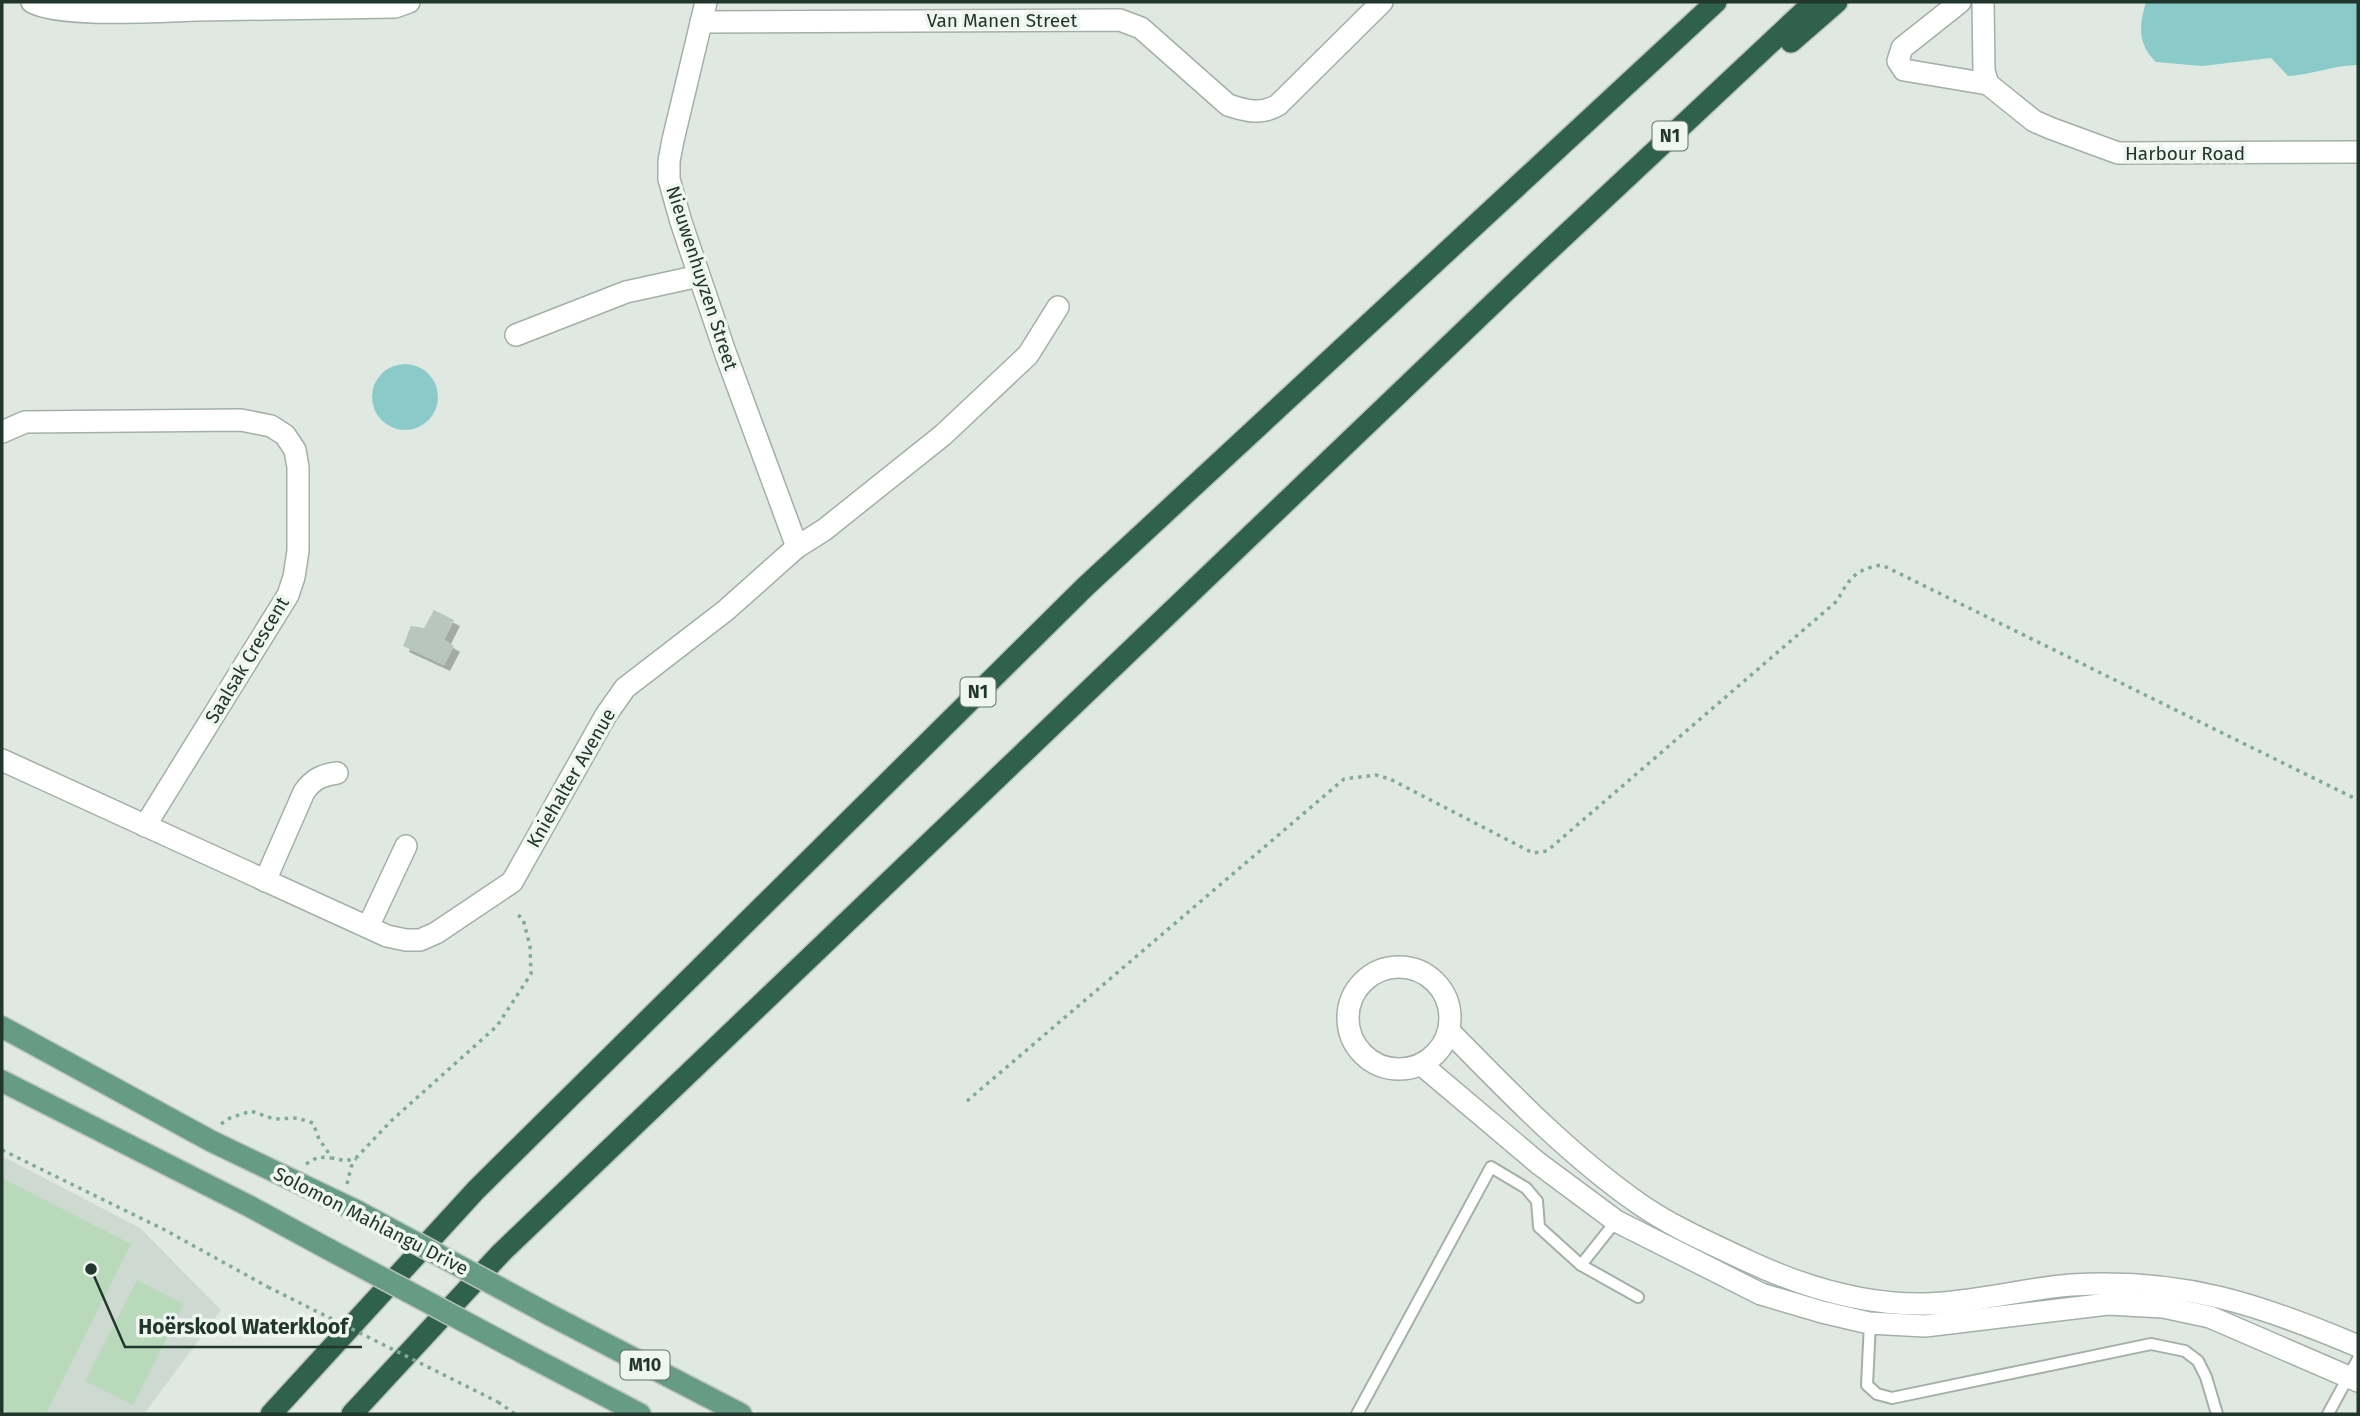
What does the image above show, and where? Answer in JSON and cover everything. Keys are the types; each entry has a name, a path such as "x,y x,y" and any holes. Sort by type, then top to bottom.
{"highway":[{"name":"N1","path":"271,1414 476,1190 1086,586 1716,2"},
{"name":"N1","path":"352,1414 501,1253 1527,271 1814,2"},
{"path":"1527,271 1837,2"}],"main road":[{"name":"Solomon Mahlangu Drive","path":"2,1027 211,1141 349,1207 741,1414"},
{"name":"M10","path":"2,1080 249,1206 640,1414"}],"street":[{"path":"32,2 71,11 395,7 409,2"},
{"path":"1120,20 1132,2"},
{"name":"Van Manen Street","path":"704,12 1006,11 1120,20 1141,28 1228,105 1244,111 1258,112 1279,105 1382,2"},
{"path":"1960,2 1902,48 1898,61 1904,70 1988,84"},
{"path":"1983,2 1983,71 1988,84"},
{"name":"Nieuwenhuyzen Street","path":"704,12 669,161 669,179 725,352 797,547"},
{"name":"Harbour Road","path":"1988,84 2034,121 2118,153 2358,152"},
{"path":"516,335 626,292 699,276"},
{"name":"Kniehalter Avenue","path":"2,760 368,927 406,940 420,940 464,916 512,881 606,715 625,688 724,611 797,547 824,530 943,435 1028,355 1058,307"},
{"name":"Saalsak Crescent","path":"2,432 24,422 241,420 271,426 285,435 295,450 298,467 298,551 295,577 288,595 145,826"},
{"path":"265,881 304,792 312,781 324,775 338,773"},
{"path":"368,927 406,846"},
{"path":"1396,967 1413,968 1428,975 1440,987 1448,1002 1450,1032 1435,1056 1422,1065 1407,1069 1378,1065 1365,1057 1348,1030 1348,1012 1353,995 1363,981 1378,971 1396,967"},
{"path":"1450,1032 1526,1110 1583,1161 1639,1204 1767,1270 1830,1293 1871,1300 1923,1304 2071,1285 2125,1284 2180,1288 2236,1300 2300,1321 2358,1346"},
{"path":"1422,1065 1538,1163 1616,1221 1761,1294 1870,1323 1925,1326 2108,1304 2163,1307 2210,1317 2355,1372"}],"lane":[{"path":"1357,1414 1491,1167 1526,1188 1537,1201 1539,1227 1581,1265 1638,1297"},
{"path":"1581,1265 1616,1221"},
{"path":"1870,1323 1867,1385 1877,1394 1892,1398 2151,1344 2185,1351 2198,1361 2206,1377 2217,1414"},
{"path":"2328,1414 2355,1372"}],"path":[{"path":"967,1101 1343,779 1376,775 1390,779 1533,852 1547,851 1836,601 1849,579 1866,568 1882,565 2358,800"},
{"path":"349,1207 345,1200 351,1167 357,1157 391,1121 497,1026 523,988 531,974 530,946 523,919 518,915"},
{"path":"216,1127 230,1118 251,1111 274,1119 297,1118 313,1123 319,1139 332,1158 346,1161 357,1157"},
{"path":"2,1150 165,1230 268,1287 498,1402 515,1414"}],"shaded area":[{"path":"2,1156 140,1228 221,1310 144,1414 2,1414"}],"green space":[{"path":"2,1178 131,1244 46,1414 12,1414 2,1409"},
{"path":"137,1280 184,1304 133,1405 85,1381"}],"water":[{"path":"2146,2 2358,2 2358,65 2288,76 2271,58 2202,66 2156,62 2145,48 2141,34"},
{"path":"405,364 428,374 438,397 428,420 405,430 382,420 372,397 382,374"}],"building":[{"path":"434,610 454,620 444,640 454,646 444,665 403,646 411,626 424,628"}],"place":[{"name":"Hoërskool Waterkloof","path":"91,1269"}]}
